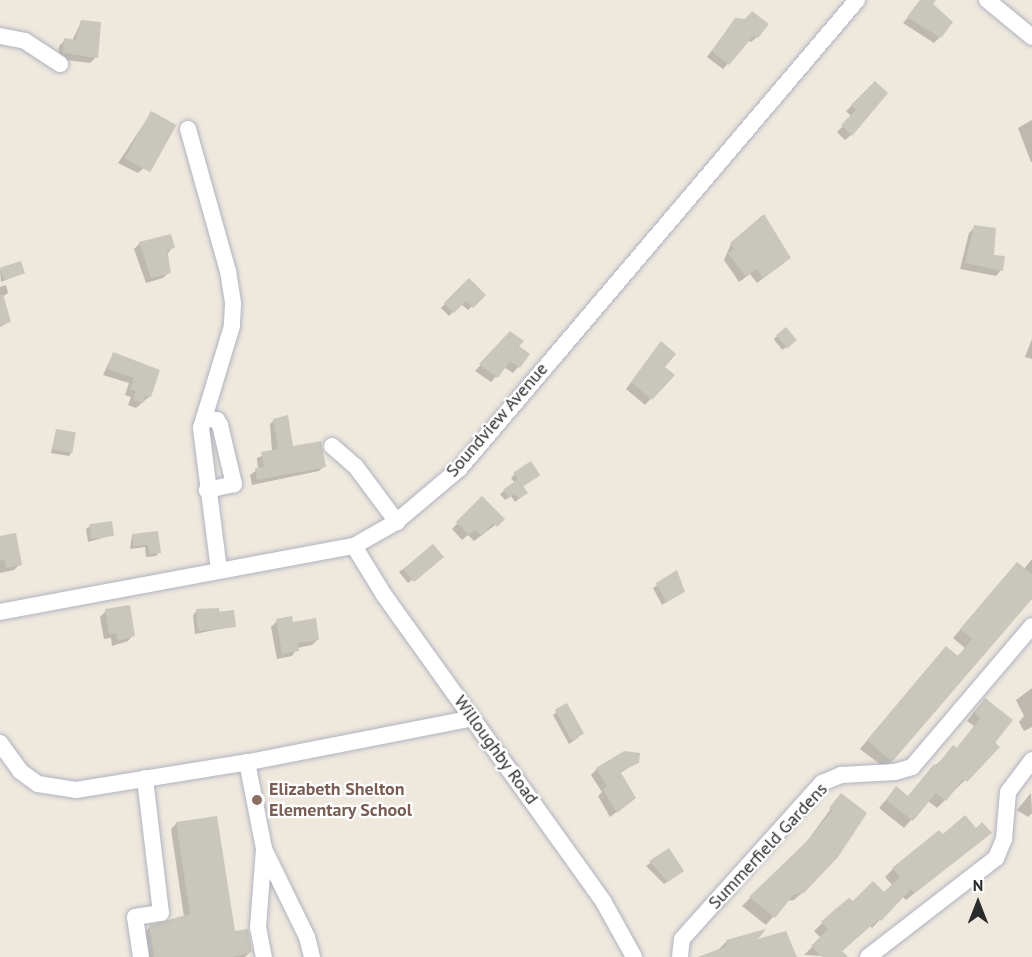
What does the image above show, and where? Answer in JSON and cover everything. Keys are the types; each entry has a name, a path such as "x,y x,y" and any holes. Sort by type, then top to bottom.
{"street":[{"name":"Soundview Avenue","path":"0,612 354,546 397,522 459,469 857,0"},
{"path":"987,0 1032,37"},
{"path":"0,36 25,41 60,64"},
{"path":"188,129 228,271 233,304 232,326 204,418 201,448 219,570"},
{"path":"204,418 217,420 220,425 234,484 207,490"},
{"path":"332,446 356,467 397,522"},
{"name":"Willoughby Road","path":"354,546 603,901 634,957"},
{"name":"Summerfield Gardens","path":"680,957 682,939 822,783 842,775 895,772 912,767 1032,626"},
{"path":"0,743 20,771 38,784 76,790 247,762 473,718"},
{"path":"868,957 996,858 1004,839 1008,792 1032,760"},
{"path":"247,762 264,849 307,937 312,957"},
{"path":"141,957 135,917 161,913 145,778"},
{"path":"264,849 258,927 264,957"}],"building":[{"path":"920,0 936,0 933,4 953,22 941,38 907,17"},
{"path":"752,11 769,24 758,38 754,35 729,65 712,51 735,18 745,19"},
{"path":"81,20 101,22 98,58 63,53 64,38 76,40"},
{"path":"875,81 888,93 852,136 841,125 856,110 851,105"},
{"path":"151,111 176,125 150,172 125,158"},
{"path":"764,214 791,258 763,278 756,269 746,277 728,253 734,249 730,243"},
{"path":"974,225 996,228 994,255 1005,256 1003,271 965,263"},
{"path":"171,234 175,248 167,250 171,273 151,278 139,242"},
{"path":"21,261 25,273 4,280 0,268"},
{"path":"469,278 486,295 473,308 466,301 454,313 444,303"},
{"path":"3,294 11,322 0,325 0,295"},
{"path":"786,327 797,340 787,348 776,335"},
{"path":"510,331 524,341 519,346 530,354 520,368 510,361 498,378 479,364"},
{"path":"661,341 676,354 665,367 675,375 652,400 631,382"},
{"path":"113,352 160,370 151,397 145,395 143,403 133,400 136,391 130,389 134,378 108,369"},
{"path":"288,415 293,446 321,441 326,467 257,480 255,468 264,467 261,452 278,449 273,419"},
{"path":"56,429 76,432 72,453 53,450"},
{"path":"531,461 540,475 523,487 513,472"},
{"path":"518,479 528,493 519,499 515,494 509,498 503,490"},
{"path":"482,496 505,519 497,527 493,523 481,536 475,530 469,535 456,522"},
{"path":"112,521 114,536 91,539 89,524"},
{"path":"158,531 161,553 150,554 148,545 133,546 132,534"},
{"path":"16,533 22,565 6,568 4,560 0,560 0,536"},
{"path":"433,544 444,557 414,582 403,569"},
{"path":"1017,562 1032,574 1032,599 892,762 867,740 946,646 958,656 972,639 960,629"},
{"path":"677,570 685,592 666,602 656,583"},
{"path":"130,605 135,636 118,641 116,633 109,634 105,609"},
{"path":"219,608 219,612 234,610 236,627 198,631 196,609"},
{"path":"292,616 293,622 316,618 319,640 298,643 299,651 282,654 276,619"},
{"path":"985,698 1013,720 995,743 1000,747 967,782 963,779 946,801 936,793 913,821 886,800 896,786 908,796 953,745 957,748 981,718 974,712"},
{"path":"567,703 584,734 572,740 555,710"},
{"path":"624,751 640,753 639,763 620,771 636,798 617,813 603,789 607,786 596,768"},
{"path":"841,793 867,813 838,857 804,893 794,894 775,918 749,897 808,840 832,811 829,808"},
{"path":"965,815 976,828 982,822 992,833 915,893 911,889 881,921 879,919 842,951 848,957 822,957 811,946 828,929 821,922 833,911 849,898 853,901 873,881 884,892 900,877 892,868 939,830 943,834"},
{"path":"217,816 235,931 248,929 252,952 232,957 154,957 149,925 190,914 176,822"},
{"path":"669,848 684,871 668,882 649,861"},
{"path":"766,929 758,939 786,931 797,957 699,957 727,946 726,940"}],"place":[{"name":"Elizabeth Shelton Elementary School","path":"257,800"}]}
